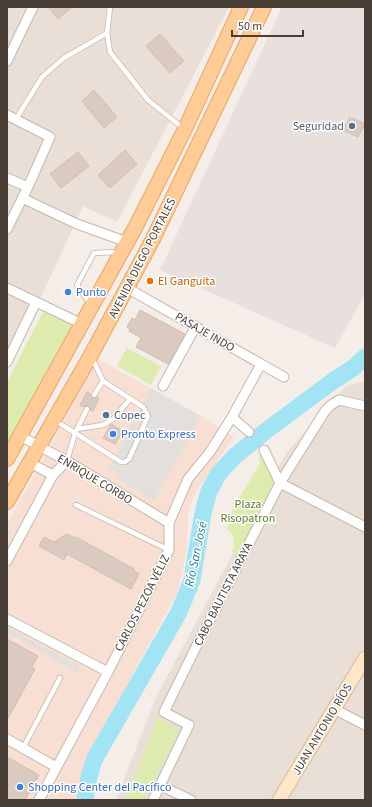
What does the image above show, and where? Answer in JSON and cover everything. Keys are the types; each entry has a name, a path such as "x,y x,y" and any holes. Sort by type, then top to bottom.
{"main road":[{"name":"AVENIDA DIEGO PORTALES","path":"7,459 135,228 184,129 241,7"},
{"name":"AVENIDA DIEGO PORTALES","path":"7,502 91,355 153,239 264,7"},
{"path":"135,228 153,239"},
{"path":"42,397 54,420"},
{"name":"JUAN ANTONIO RÍOS","path":"279,800 365,658"}],"street":[{"path":"7,61 32,7"},
{"path":"7,115 50,137 28,187 7,229"},
{"path":"7,178 28,187"},
{"path":"22,198 124,247"},
{"path":"7,288 82,324"},
{"name":"PASAJE INDO","path":"127,288 284,377"},
{"path":"7,362 36,302"},
{"path":"163,386 196,326"},
{"name":"CARLOS PEZOA VÉLIZ","path":"39,800 108,672 169,550 169,523 188,479 210,452 232,417 261,364"},
{"name":"CABO BAUTISTA ARAYA","path":"159,785 189,725 164,712 280,483 331,405 339,400 365,406"},
{"path":"232,417 249,432"},
{"name":"ENRIQUE CORBO","path":"20,436 67,461 169,523"},
{"path":"264,450 280,483 365,527"},
{"path":"7,561 53,475 67,461"},
{"path":"30,463 53,475"},
{"path":"7,619 108,672"},
{"path":"334,709 365,725"},
{"path":"7,739 56,767"},
{"path":"153,800 159,785 191,800"}],"lane":[{"path":"110,7 107,32 110,52 148,100 184,129"},
{"path":"16,119 42,77 64,58 107,32"},
{"path":"92,306 77,285 94,253 124,247"},
{"path":"54,420 76,431 121,462 125,462 129,459 148,416 143,407 102,381 94,366 91,355"},
{"path":"94,396 102,381"},
{"path":"76,431 108,422 113,419 130,399"},
{"path":"67,461 76,431 87,409"},
{"path":"76,505 169,550"},
{"path":"23,748 60,678"}],"shaded area":[{"path":"7,7 229,7 117,222 83,206 7,367"},
{"path":"282,7 365,7 365,294 335,348 160,270"},
{"path":"98,359 201,416 234,437 194,495 188,515 187,544 184,566 177,593 85,762 80,777 76,800 7,800 7,524"},
{"path":"365,381 365,800 116,800 156,697 287,452 346,386"},
{"path":"151,388 201,416 154,500 118,479 120,475 109,468"},
{"path":"7,627 80,666 77,672 7,633"}],"green space":[{"path":"43,312 72,325 7,442 7,382"},
{"path":"127,348 161,366 151,385 117,366"},
{"name":"Plaza Risopatron","path":"264,450 280,483 241,559 232,552 234,546 233,535 227,529 234,506 260,464 259,458"},
{"path":"158,716 179,731 144,800 124,800 142,759"}],"building":[{"path":"48,7 72,7 58,19"},
{"path":"160,34 184,61 170,73 146,46"},
{"path":"94,90 117,117 104,128 82,101"},
{"path":"350,117 365,124 358,137 343,130"},
{"path":"125,150 137,164 110,188 98,175"},
{"path":"78,152 89,166 61,188 50,174"},
{"path":"140,310 185,334 168,364 136,347 141,338 129,331 130,329 127,327 132,318 135,320"},
{"path":"87,392 91,394 92,398 99,398 93,411 90,410 89,406 86,405 84,407 80,405"},
{"name":"Pronto Express","path":"111,424 123,431 115,444 103,438"},
{"path":"67,534 75,538 76,537 134,569 133,570 139,574 131,589 67,554 64,560 39,546 44,537 54,542"},
{"path":"7,639 38,656 32,667 35,669 7,720"},
{"name":"Shopping Center del Pacífico","path":"7,757 39,775 25,800 7,800"}],"waterway":[{"name":"Río San José","path":"85,800 88,781 94,760 179,612 192,580 203,513 209,491 219,473 235,456 267,430 353,368 365,357"}],"place":[{"name":"Seguridad","path":"352,126"},
{"name":"El Ganguita","path":"150,281"},
{"name":"Punto","path":"68,292"},
{"name":"Copec","path":"106,415"},
{"name":"Pronto Express","path":"113,434"},
{"name":"Shopping Center del Pacífico","path":"20,787"}]}
